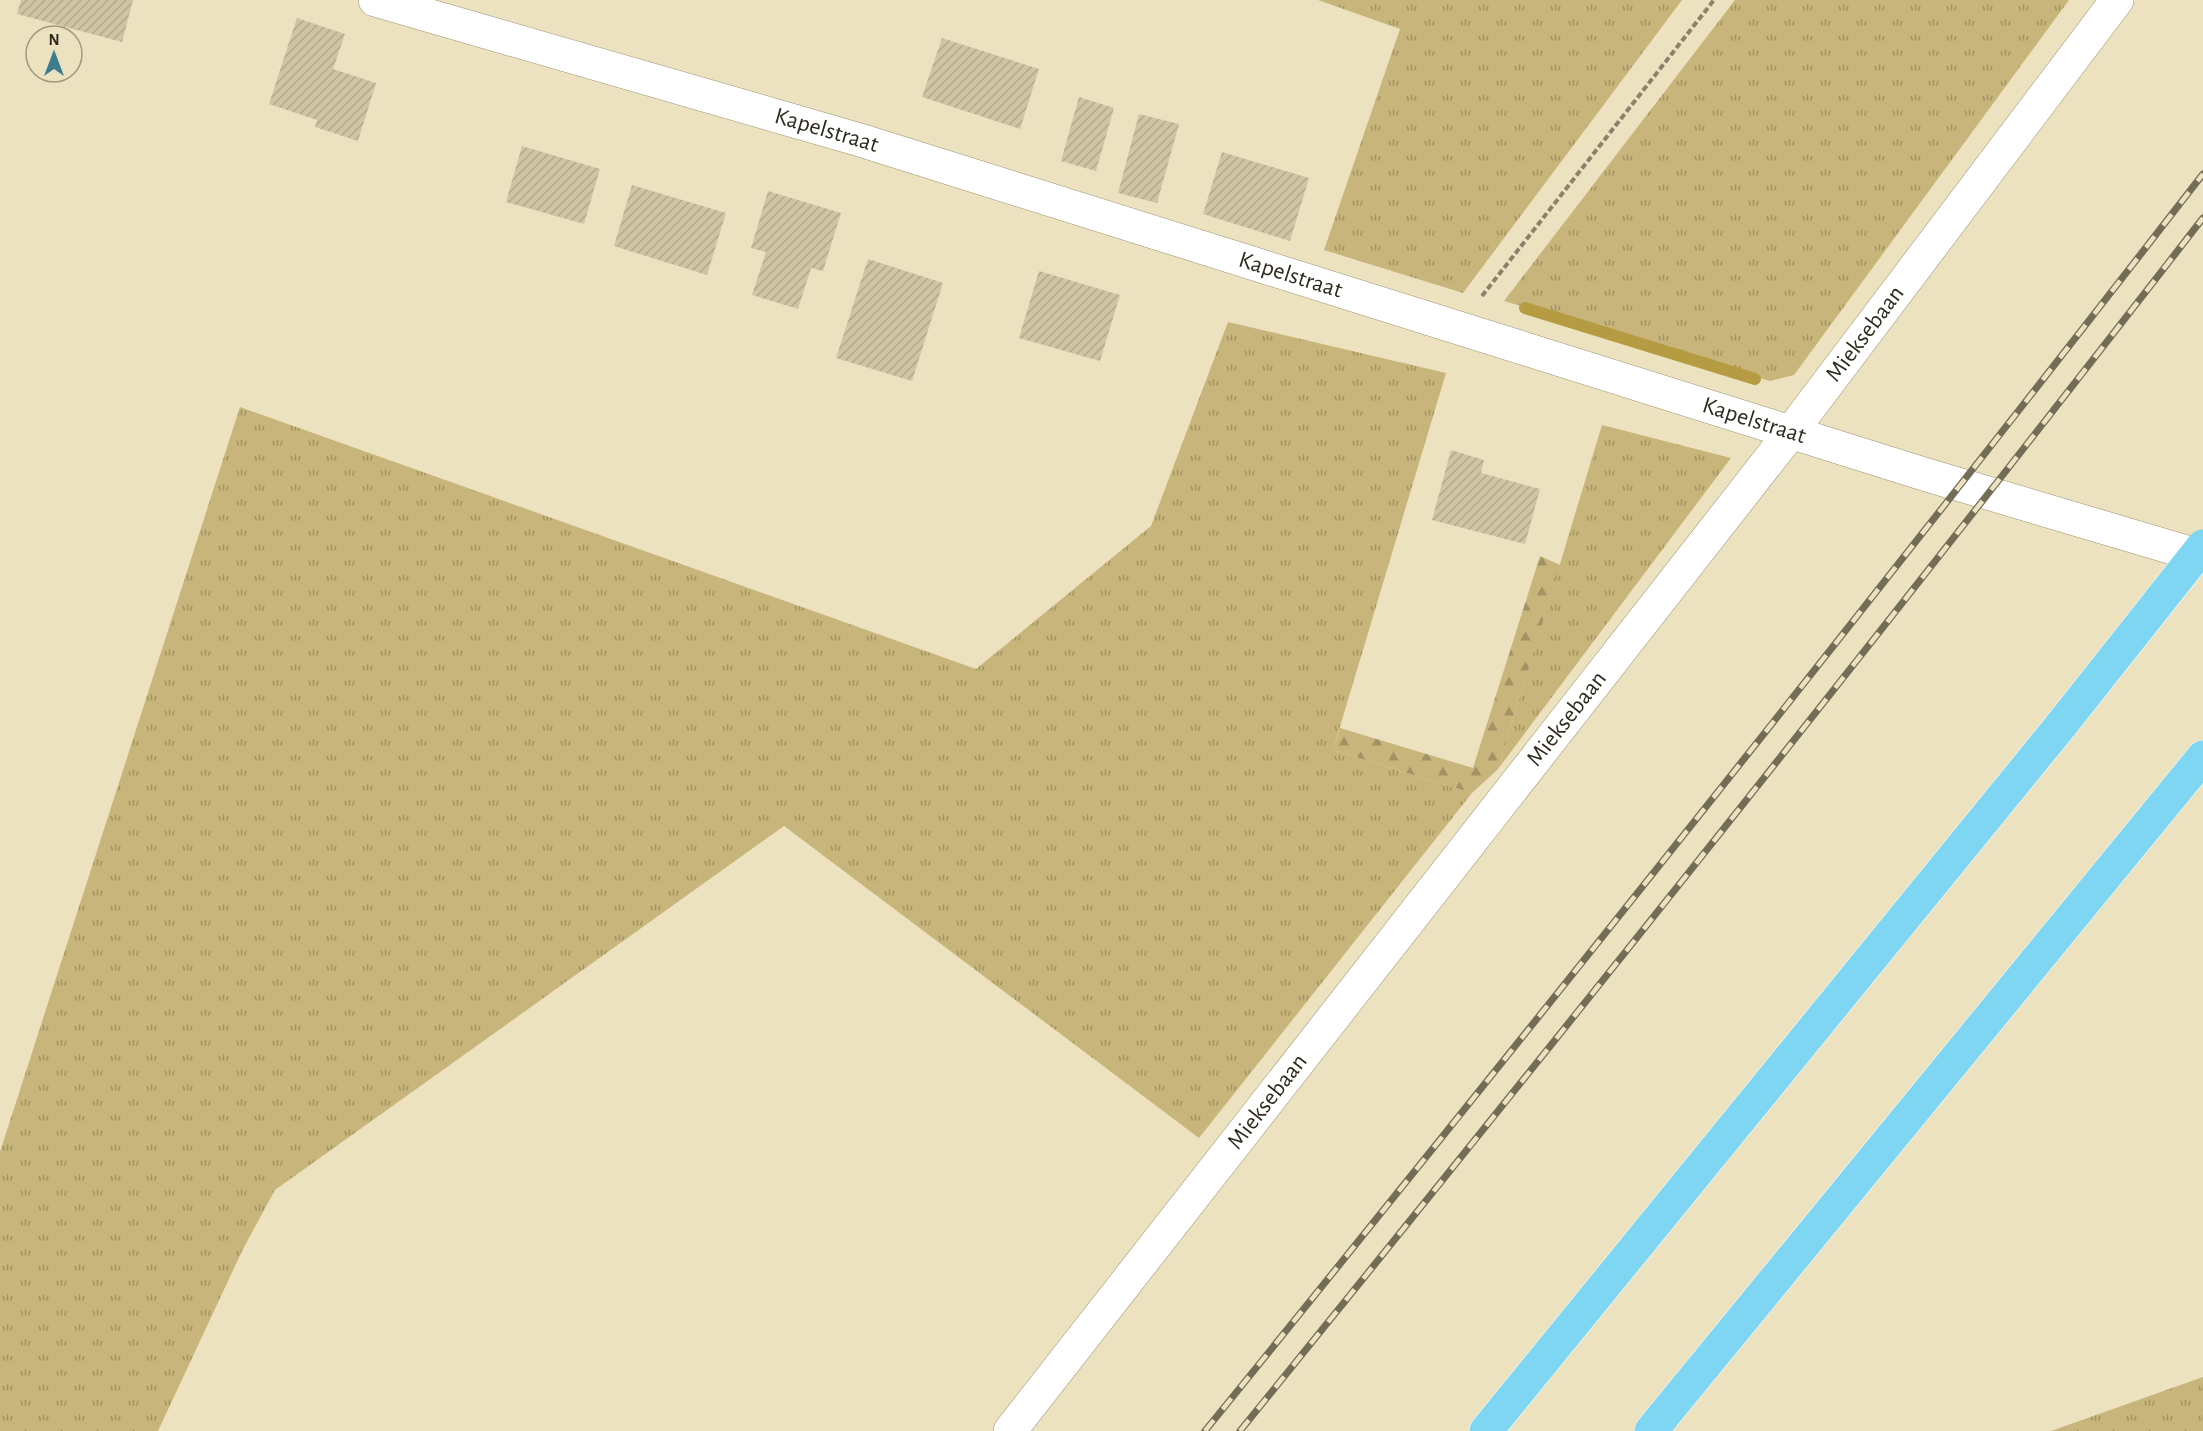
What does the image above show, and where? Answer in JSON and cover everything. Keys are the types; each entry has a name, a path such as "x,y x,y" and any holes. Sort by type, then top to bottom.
{"highway":[{"path":"1486,1431 2062,724 2203,546"},
{"path":"1651,1431 2203,757"}],"street":[{"name":"Kapelstraat","path":"375,0 860,140 1791,432 2203,557"},
{"name":"Mieksebaan","path":"1010,1431 1791,432 2117,0"}],"path":[{"path":"1457,328 1714,0"}],"green space":[{"path":"1318,0 1682,0 1463,293 1324,250 1400,29"},
{"path":"1735,0 2069,0 1794,375 1770,381 1504,301"},
{"path":"1228,322 1446,373 1333,750 1472,793 1199,1138 784,826 275,1190 242,1251 158,1431 0,1431 0,1152 240,407 976,669 1151,526"},
{"path":"1602,425 1731,458 1498,769"},
{"path":"1540,556 1560,565 1498,769 1472,793 1333,750 1340,728 1473,768"},
{"path":"2203,1377 2203,1431 2051,1431"}],"building":[{"path":"21,0 133,0 122,42 84,32 84,24 54,24 17,14"},
{"path":"297,18 345,34 333,69 376,83 358,141 315,127 317,120 269,104"},
{"path":"942,38 1039,69 1020,129 922,97"},
{"path":"1079,97 1114,108 1096,171 1061,161"},
{"path":"1139,114 1179,124 1157,203 1118,193"},
{"path":"522,146 600,169 584,224 506,202"},
{"path":"1222,152 1309,178 1290,241 1203,214"},
{"path":"632,185 726,213 707,275 614,246"},
{"path":"768,191 841,213 823,271 811,268 798,309 752,295 766,252 751,248"},
{"path":"868,259 943,283 912,381 836,358"},
{"path":"1039,271 1120,295 1100,361 1019,338"},
{"path":"1451,450 1484,460 1481,473 1540,489 1525,544 1432,520"}],"waterway":[{"path":"1525,308 1755,379"}],"railway":[{"path":"1205,1431 1707,805 2203,174"},
{"path":"1240,1431 1725,827 2203,218"}]}
